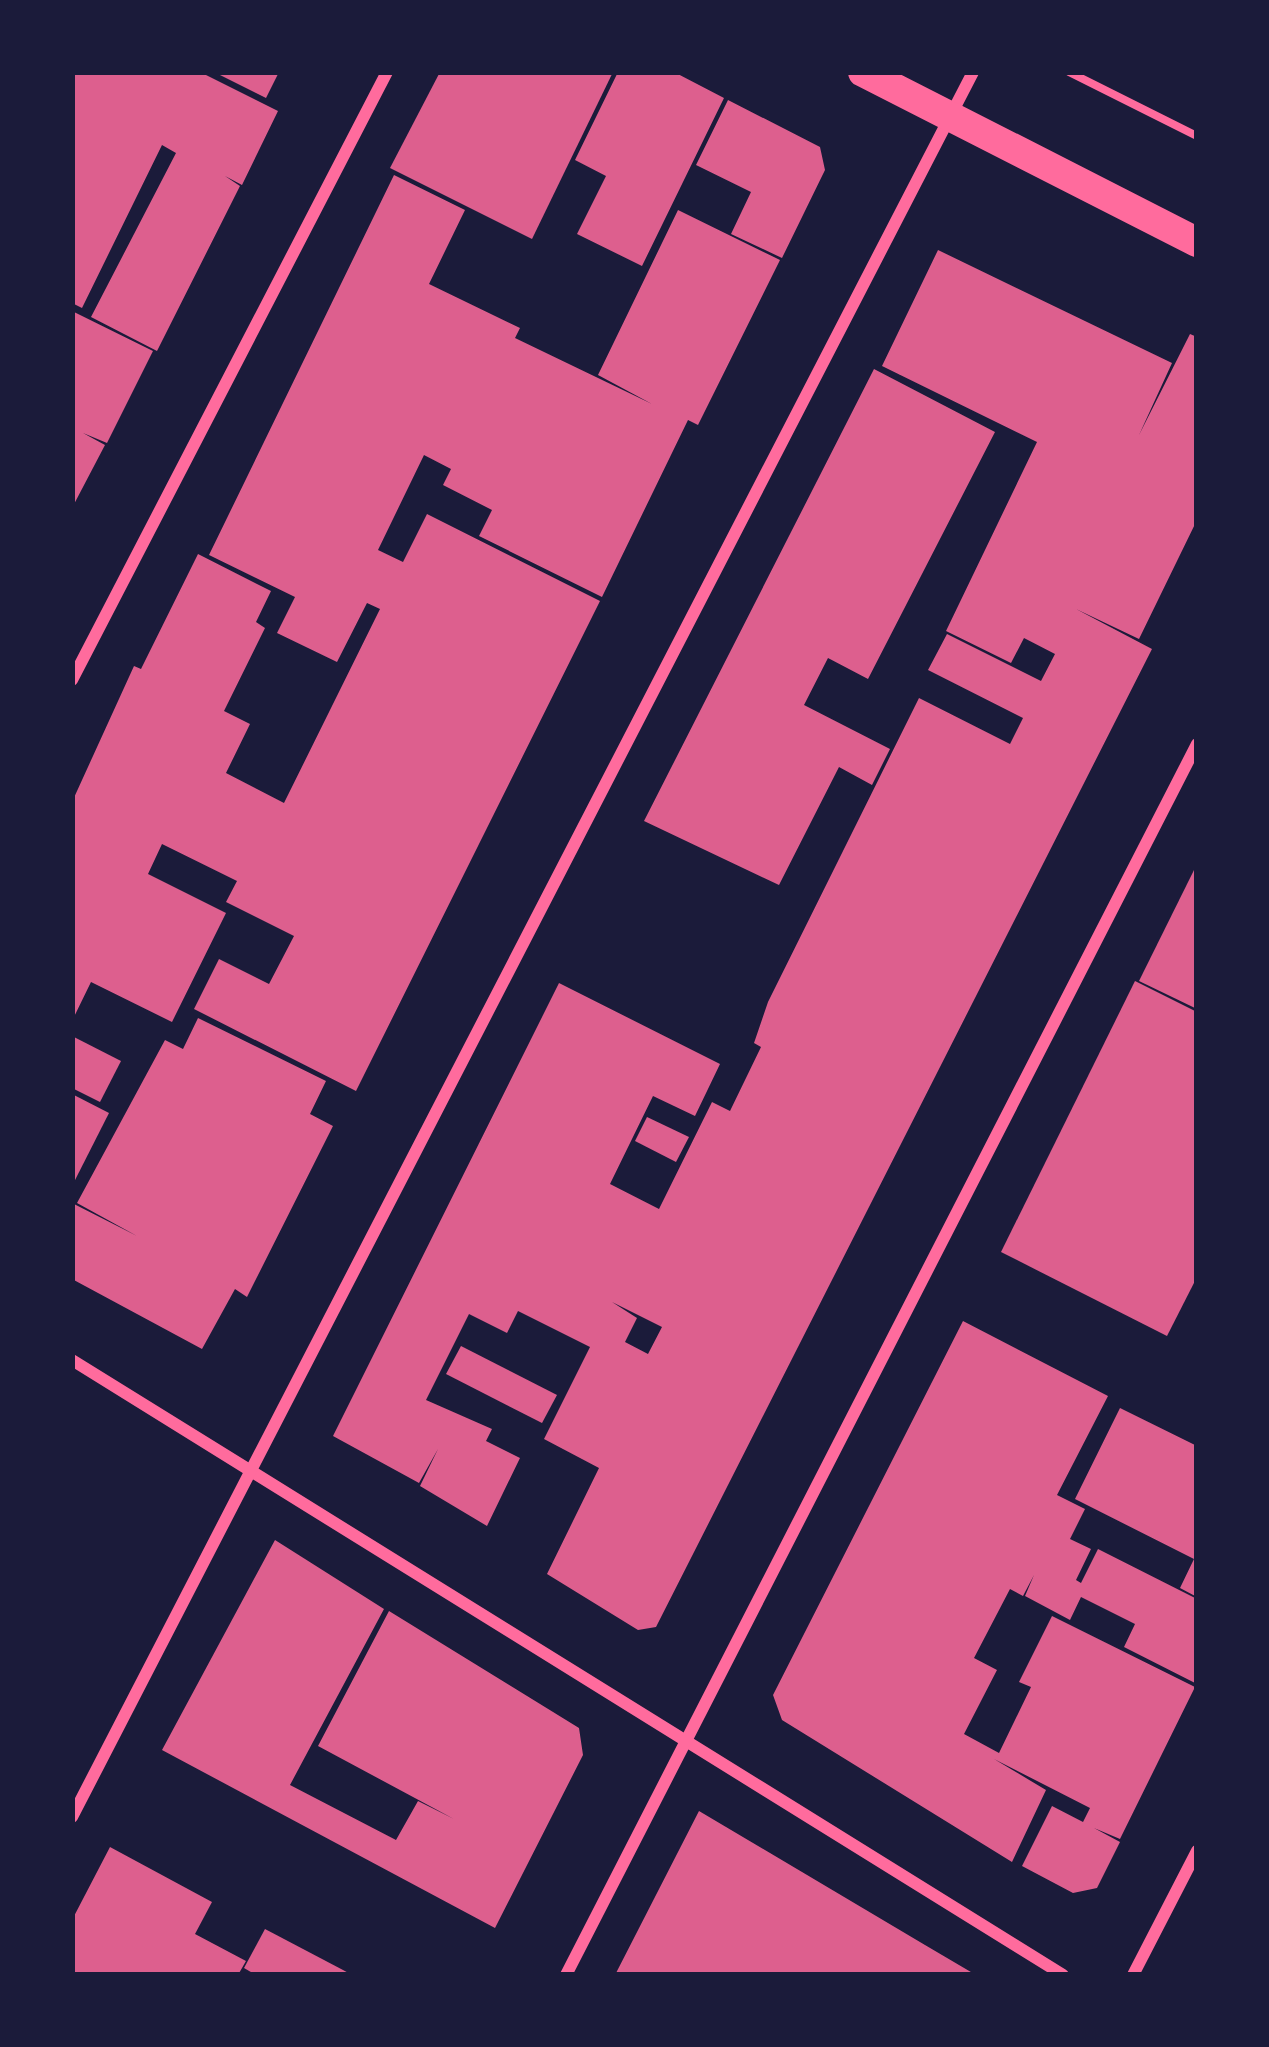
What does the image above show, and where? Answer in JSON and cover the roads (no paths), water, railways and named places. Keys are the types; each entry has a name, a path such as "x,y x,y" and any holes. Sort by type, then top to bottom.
{"main road":[{"path":"863,72 1197,242"}],"street":[{"path":"72,680 387,72"},
{"path":"72,1817 946,115 973,72"},
{"path":"566,1975 1197,744"},
{"path":"72,1360 1063,1975"},
{"path":"1133,1975 1197,1851"}]}
